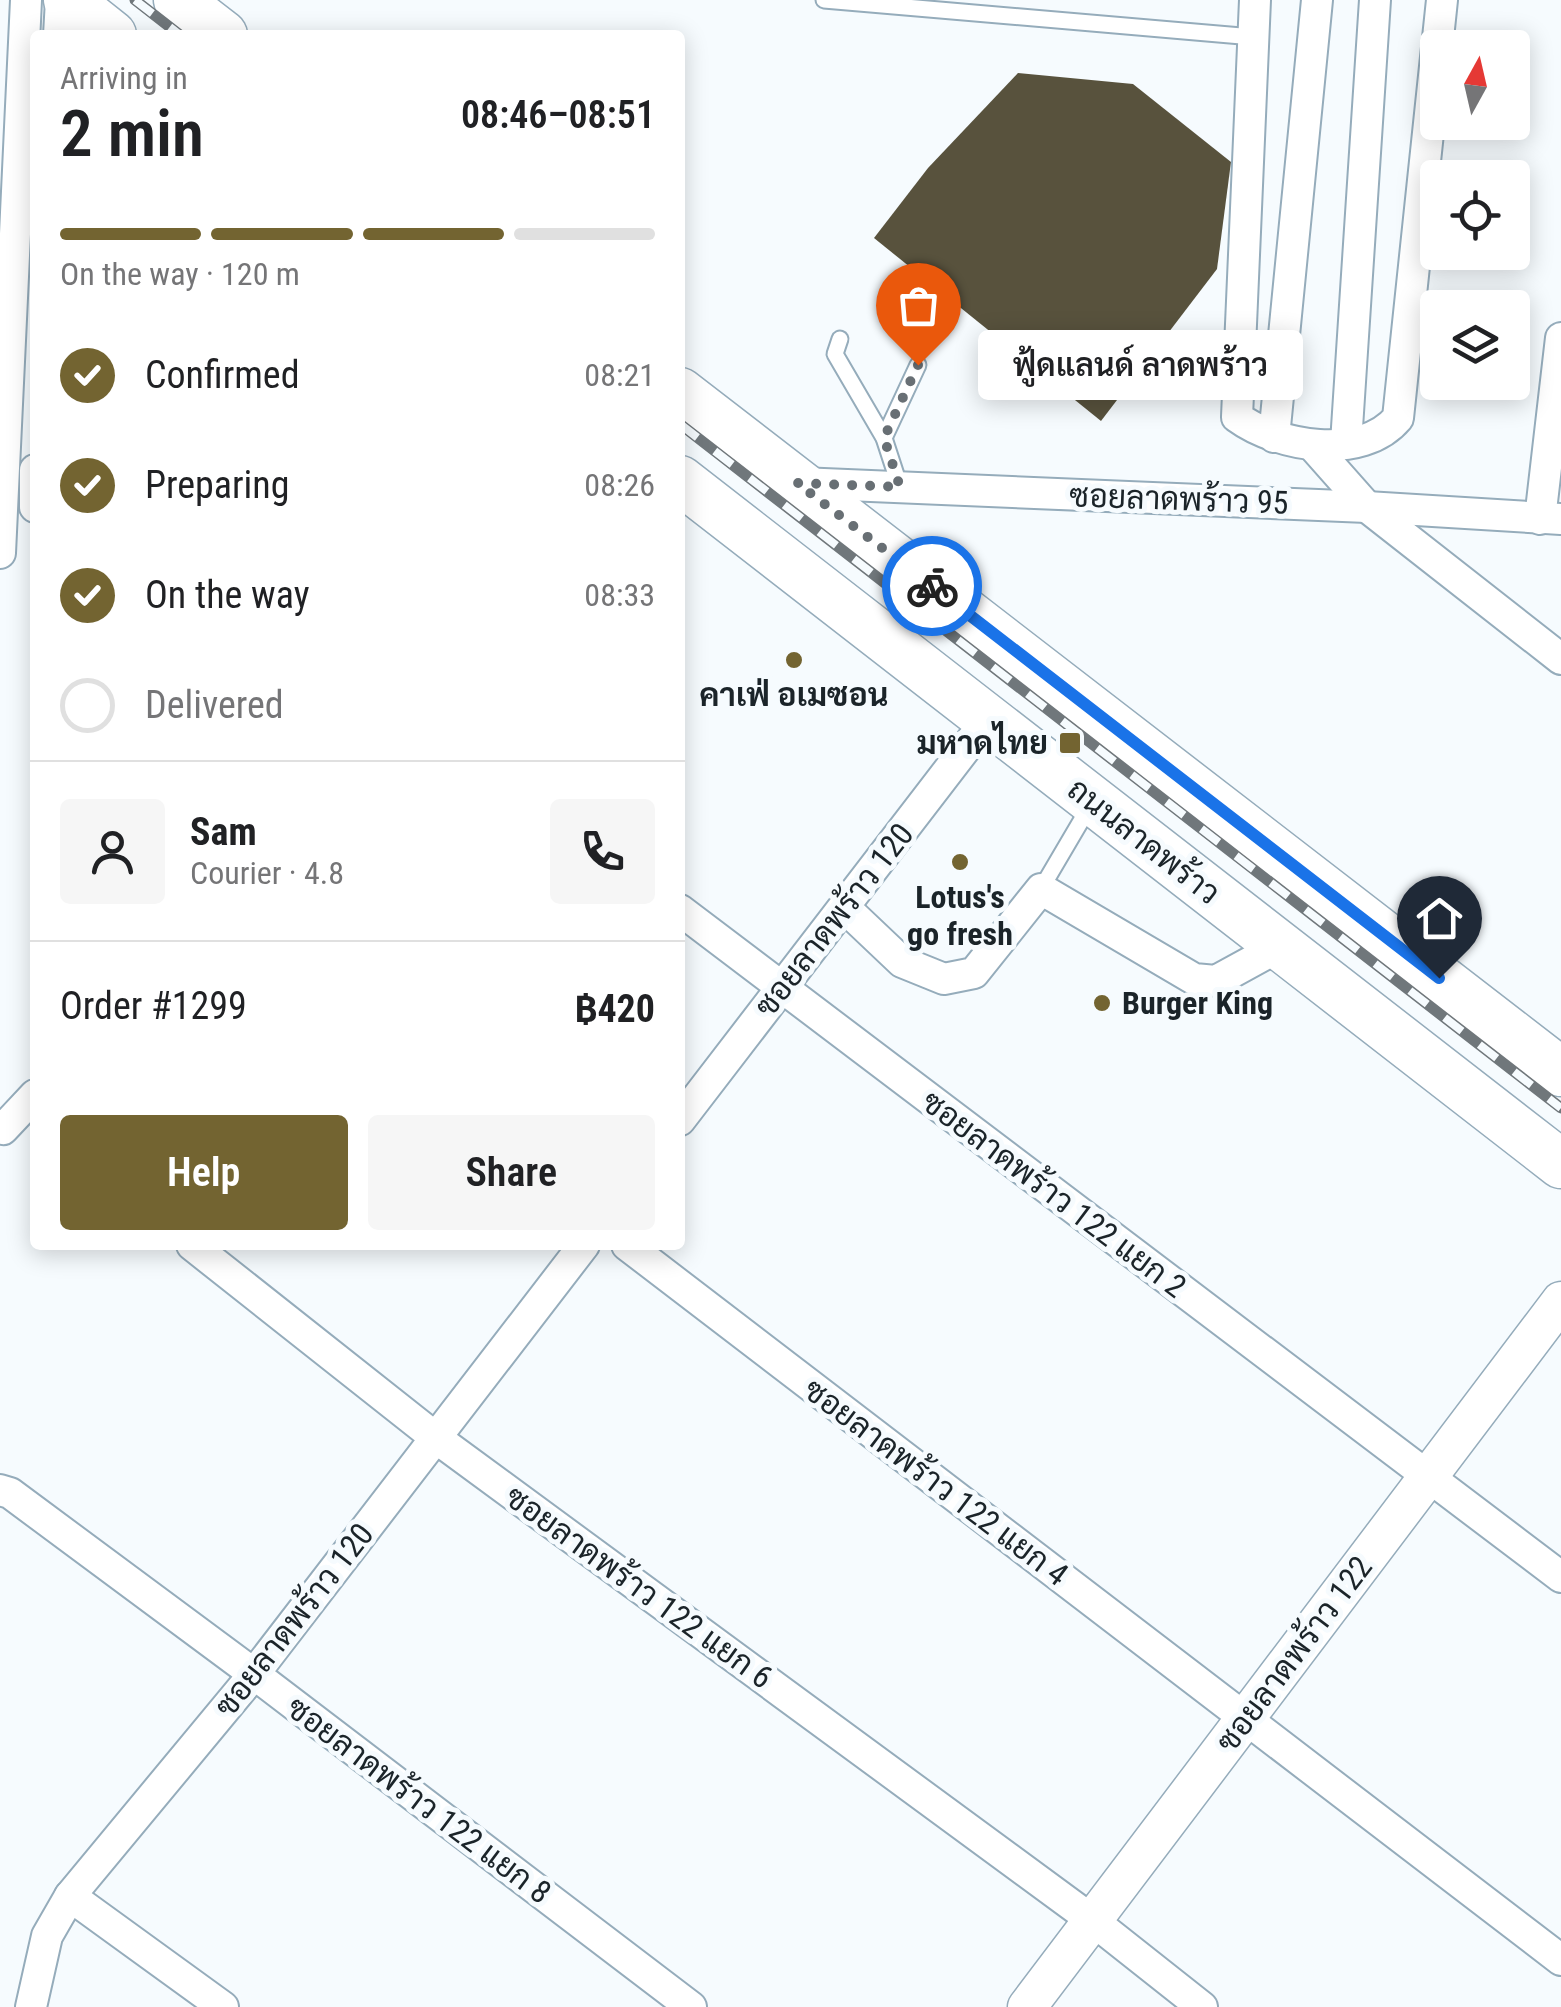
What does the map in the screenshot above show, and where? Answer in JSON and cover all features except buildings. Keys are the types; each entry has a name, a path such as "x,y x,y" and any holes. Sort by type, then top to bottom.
{"main road":[{"path":"65,0 105,30"},
{"path":"178,0 217,30"},
{"path":"685,396 1561,1072"},
{"name":"ถนนลาดพร้าว","path":"685,484 1561,1164"}],"street":[{"path":"0,553 26,0"},
{"path":"60,30 65,0"},
{"path":"1254,0 1237,417 1274,437 1313,446 1346,443 1387,431 1398,418 1442,0"},
{"path":"1274,437 1317,0"},
{"path":"1346,443 1375,0"},
{"path":"1550,519 1561,338"},
{"path":"1313,446 1367,506 1561,659"},
{"name":"ซอยลาดพร้าว 95","path":"797,483 1367,506 1550,519"},
{"name":"ซอยลาดพร้าว 120","path":"685,1114 988,720"},
{"path":"844,907 902,962 944,979 974,973 1041,889 1194,979 1216,981 1280,946"},
{"name":"ซอยลาดพร้าว 122 แยก 2","path":"685,914 1561,1578"},
{"path":"0,1128 3,1130 30,1100"},
{"name":"ซอยลาดพร้าว 122 แยก 6","path":"198,1250 436,1438 1092,1920 1202,2007"},
{"name":"ซอยลาดพร้าว 120","path":"30,2007 47,1936 70,1896 254,1674 580,1250"},
{"name":"ซอยลาดพร้าว 122 แยก 4","path":"634,1250 1561,1960"},
{"name":"ซอยลาดพร้าว 122","path":"1027,2007 1561,1301"},
{"name":"ซอยลาดพร้าว 122 แยก 8","path":"0,1490 10,1493 254,1674 691,2007"},
{"path":"70,1896 223,2007"}],"lane":[{"path":"824,0 1253,36"},
{"path":"840,339 836,354 884,438 900,487"},
{"path":"884,438 918,365"},
{"path":"1041,889 1093,800"}],"railway":[{"path":"135,0 174,30"},
{"path":"685,428 1561,1108"}],"way so far":[{"path":"918,365 884,438 900,487 797,483 932,586"}],"place":[{"name":"ฟู้ดแลนด์ ลาดพร้าว","path":"918,365"},
{"name":"คาเฟ่ อเมซอน","path":"794,660"},
{"name":"มหาดไทย","path":"1070,743"},
{"name":"Lotus's go fresh","path":"960,862"},
{"name":"Burger King","path":"1102,1003"}],"route":[{"path":"932,586 1439,978"}]}
